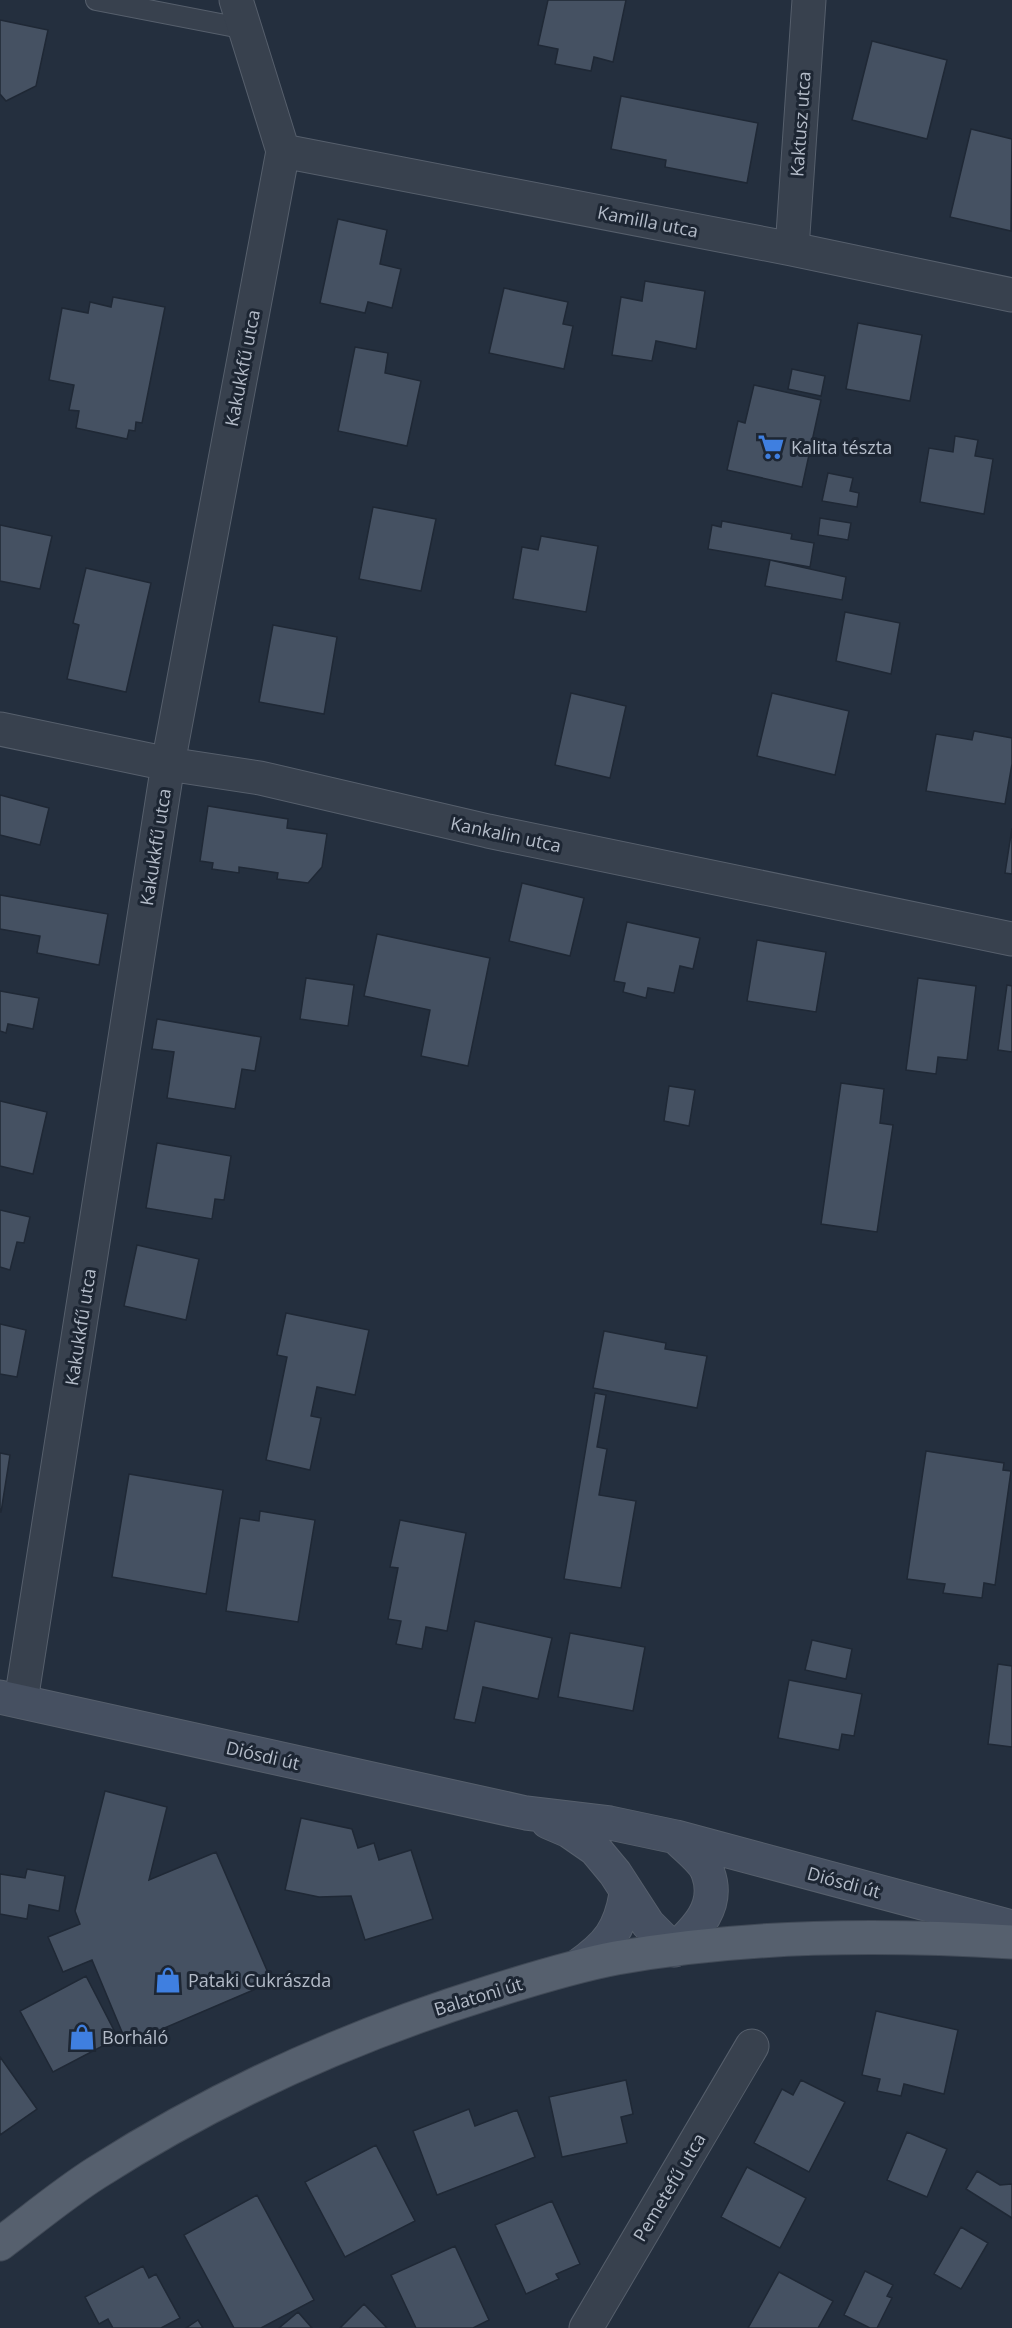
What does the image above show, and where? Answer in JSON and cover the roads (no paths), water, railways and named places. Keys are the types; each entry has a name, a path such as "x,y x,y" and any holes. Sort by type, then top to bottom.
{"main road":[{"name":"Diósdi út","path":"11,1699 525,1813 610,1823 676,1837 1012,1928"},
{"name":"Diósdi út","path":"525,1813 569,1831 595,1849 615,1874 626,1894 648,1924 674,1950"},
{"path":"674,1950 701,1924 712,1899 708,1871 676,1837"},
{"path":"578,1966 602,1949 614,1933 622,1916 626,1894"},
{"name":"Balatoni út","path":"0,2244 95,2174 194,2114 325,2054 421,2014 578,1966 674,1950 810,1937 1012,1942"}],"street":[{"name":"Kaktusz utca","path":"792,249 809,0"},
{"name":"Kakukkfű utca","path":"11,1699 168,764 283,151 241,14"},
{"name":"Kamilla utca","path":"283,151 792,249 1012,295"},
{"name":"Kankalin utca","path":"0,729 168,764 260,778 488,831 1012,939"},
{"name":"Pemetefű utca","path":"586,2328 752,2046"}],"lane":[{"path":"96,0 241,14"}],"place":[{"name":"Kalita tészta","path":"771,447"},
{"name":"Pataki Cukrászda","path":"168,1980"},
{"name":"Borháló","path":"82,2037"}]}
